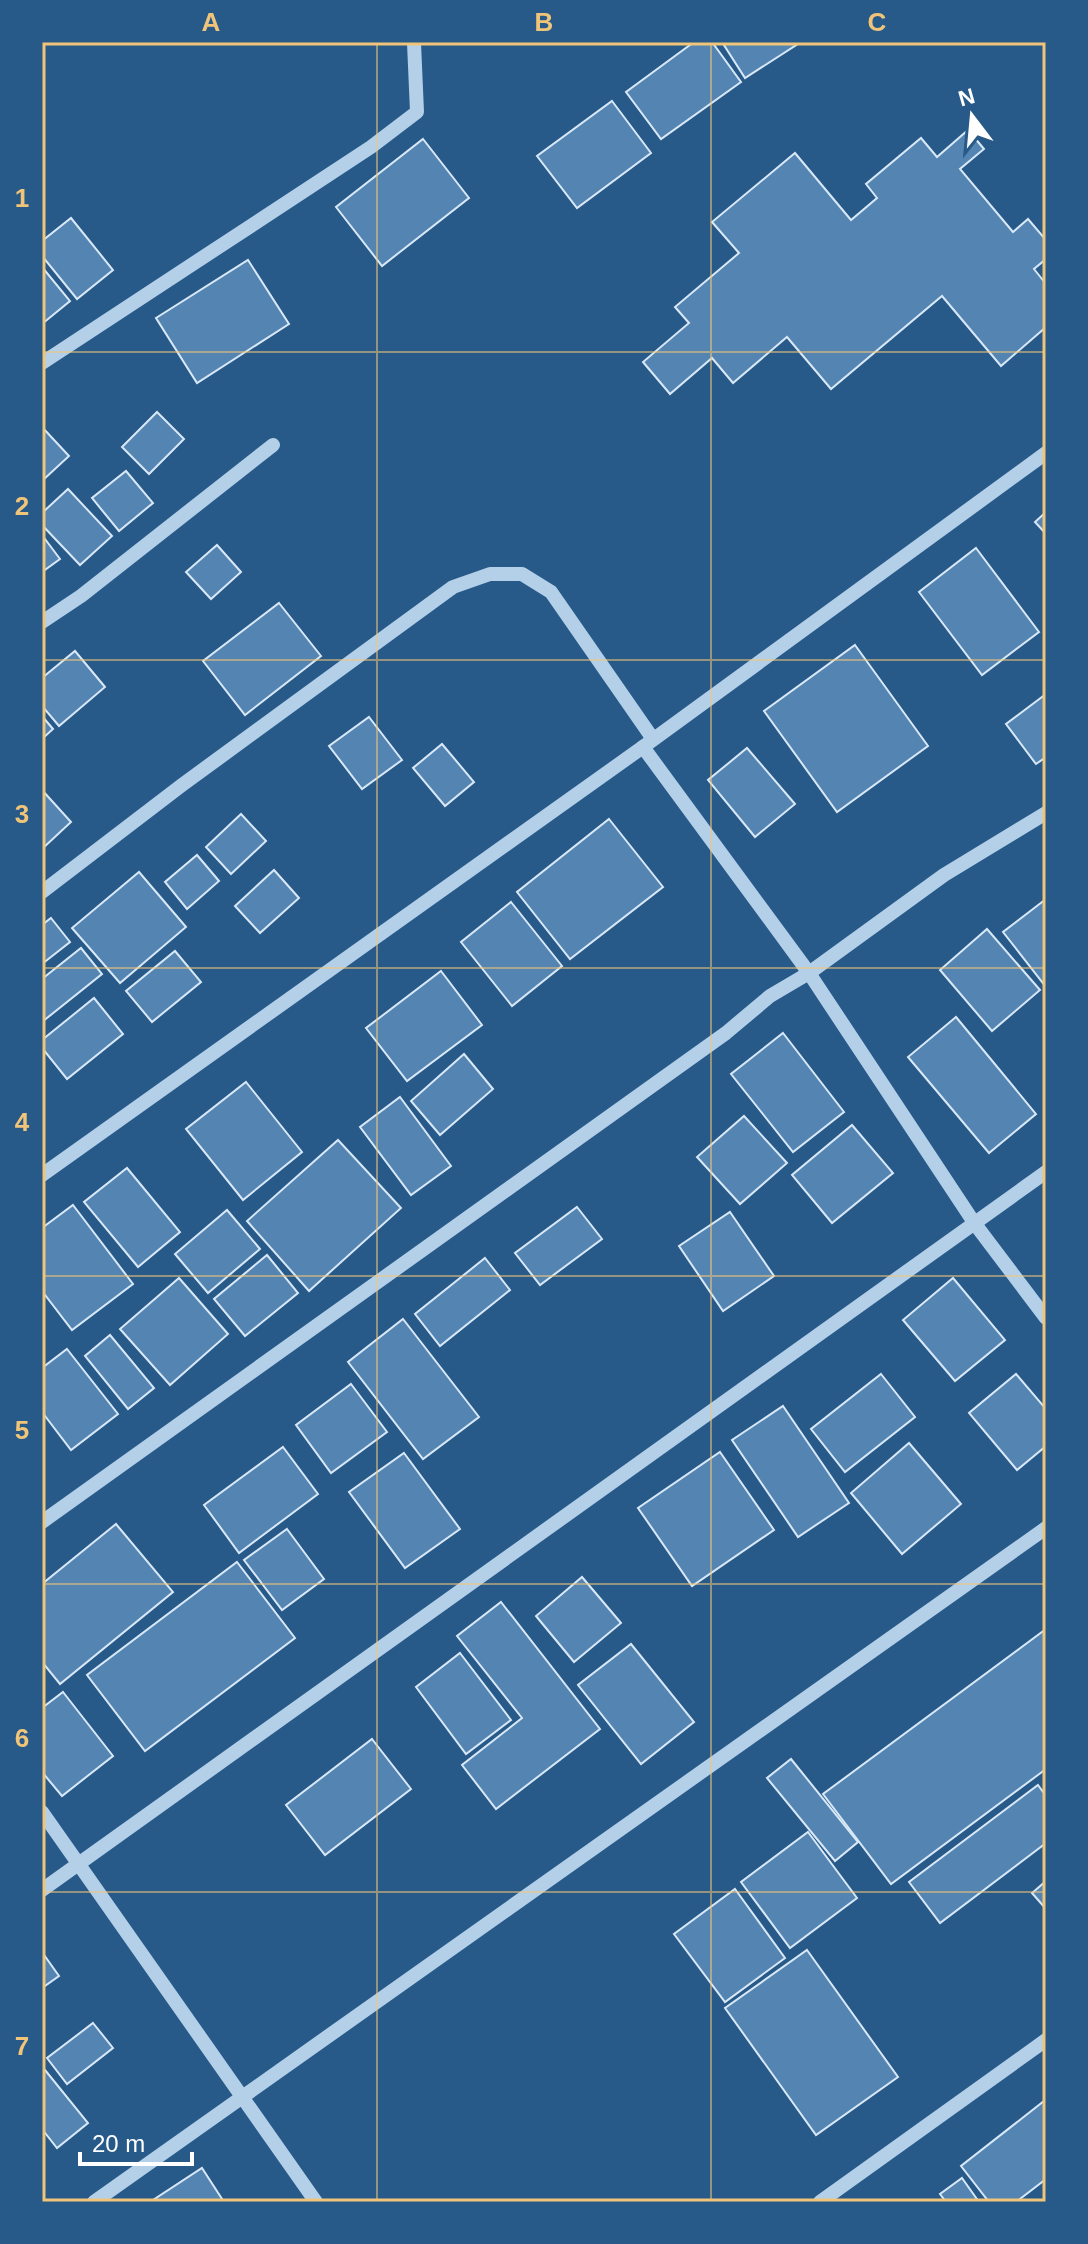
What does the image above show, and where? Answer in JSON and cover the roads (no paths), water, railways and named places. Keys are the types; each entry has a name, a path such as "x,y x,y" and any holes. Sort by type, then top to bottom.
{"street":[{"path":"42,363 371,147 417,112 414,43"},
{"path":"42,622 81,596 273,445"},
{"path":"42,1175 648,743 1046,453"},
{"path":"42,892 182,785 453,587 490,574 522,574 551,592 648,743 809,973 975,1224 1046,1318"},
{"path":"42,1522 726,1033 770,996 809,973 944,875 1046,813"},
{"path":"42,1890 1046,1172"},
{"path":"94,2202 1046,1528"},
{"path":"42,1812 316,2202"},
{"path":"820,2202 1046,2040"}]}
